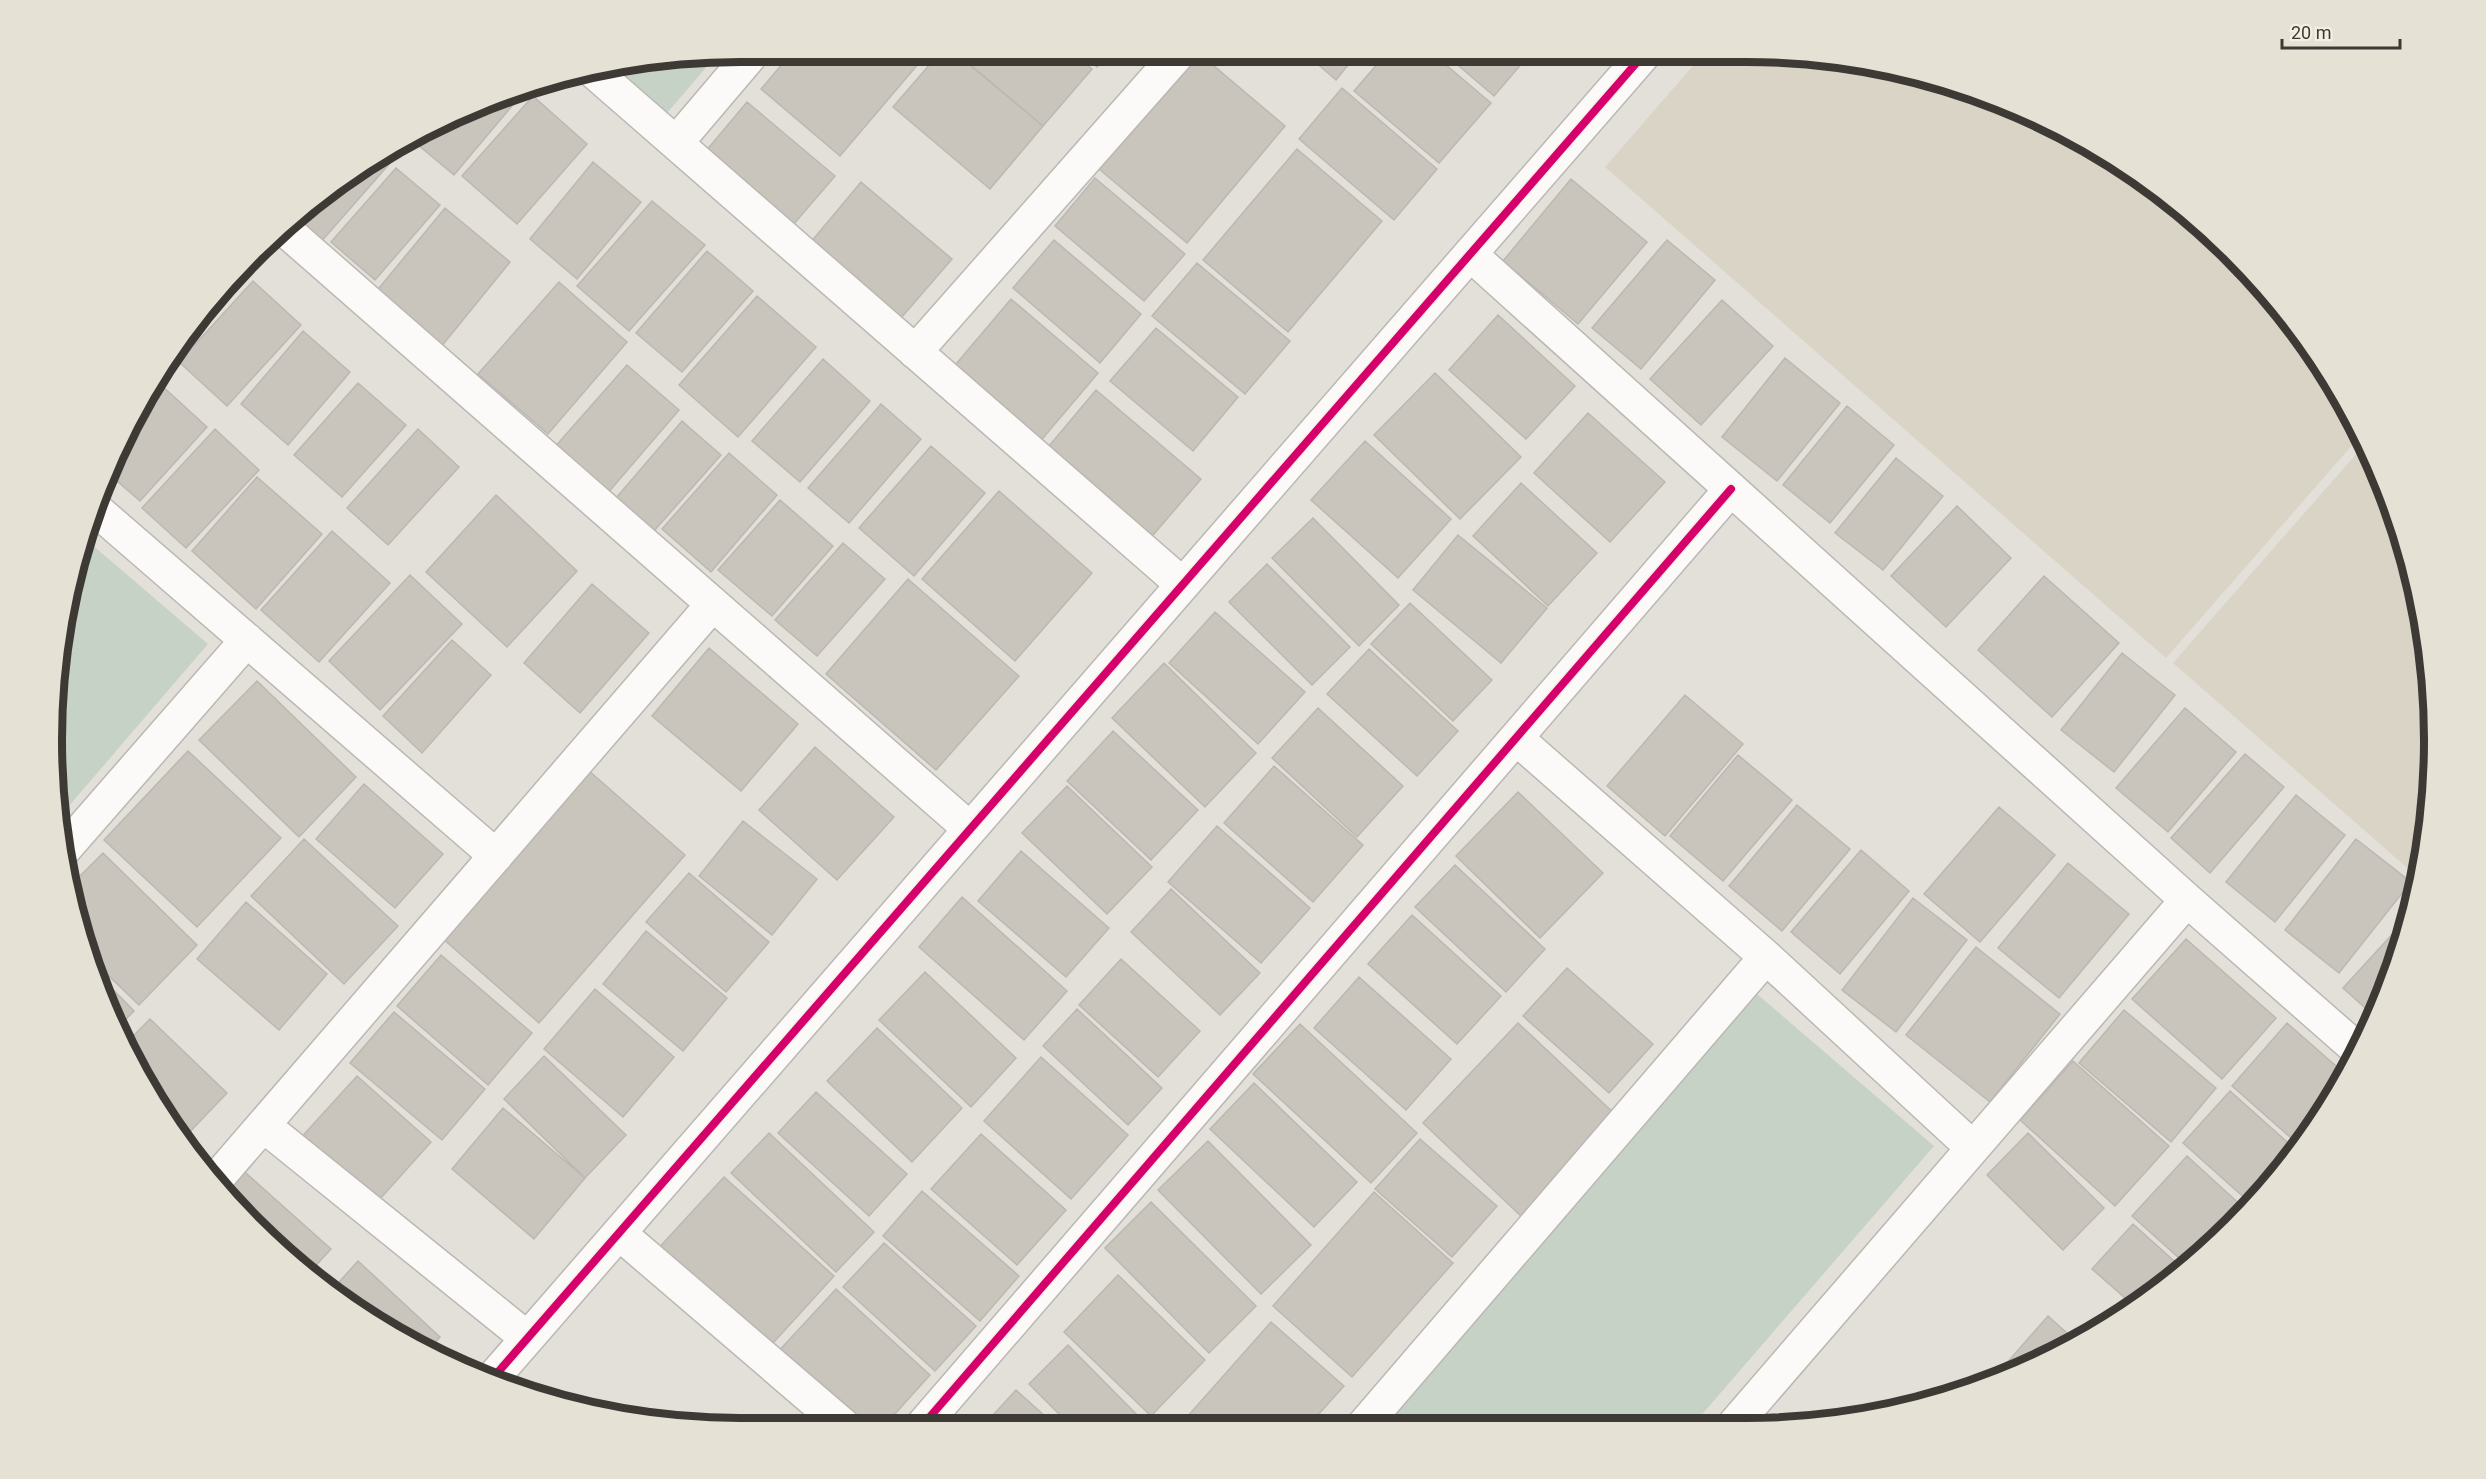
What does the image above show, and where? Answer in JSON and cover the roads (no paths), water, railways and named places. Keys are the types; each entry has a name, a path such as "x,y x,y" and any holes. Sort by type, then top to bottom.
{"street":[{"path":"676,144 745,62"},
{"path":"915,352 1171,62"},
{"path":"497,1373 1637,62"},
{"path":"600,77 1182,584"},
{"path":"289,233 970,829"},
{"path":"1470,254 2187,900 2352,1045"},
{"path":"929,1418 1731,489"},
{"path":"100,513 496,856"},
{"path":"220,1175 713,604"},
{"path":"70,843 247,640"},
{"path":"1516,738 1766,957 1973,1148"},
{"path":"1740,1418 2187,900"},
{"path":"1370,1418 1766,957"},
{"path":"263,1125 527,1338"},
{"path":"619,1233 835,1418"}]}
